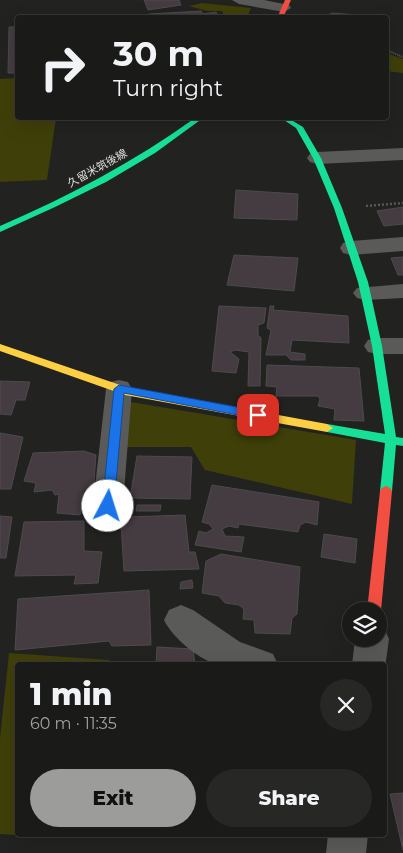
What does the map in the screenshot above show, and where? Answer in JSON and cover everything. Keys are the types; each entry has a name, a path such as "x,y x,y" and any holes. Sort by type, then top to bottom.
{"street":[{"path":"239,0 284,8"},
{"name":"久留米筑後線","path":"0,228 107,179 196,120"},
{"path":"287,120 299,127 317,158 352,248 365,293 397,441 375,602"},
{"path":"317,158 403,154"},
{"path":"352,248 403,244"},
{"path":"365,293 403,291"},
{"path":"377,346 403,346"},
{"path":"0,347 119,389 397,441"},
{"path":"108,506 119,389"},
{"path":"181,620 210,644 248,662"},
{"path":"369,662 371,647"},
{"path":"346,853 348,837"}],"path":[{"path":"389,51 403,57"},
{"path":"338,208 403,203"}],"shaded area":[{"path":"202,3 251,8 248,15 224,15 222,11 207,11 189,6"},
{"path":"389,54 403,59 403,73 389,71"},
{"path":"15,78 15,120 56,120 47,180 0,182 0,79"},
{"path":"125,401 356,440 352,504 205,470 191,447 124,447"},
{"path":"9,653 109,660 109,662 15,662 15,835 0,834 0,738"}],"building":[{"path":"144,0 179,0 181,5 148,10"},
{"path":"201,11 203,14 216,12 218,15 149,15"},
{"path":"331,13 358,15 331,15"},
{"path":"9,27 15,27 15,73 8,73"},
{"path":"236,190 298,194 297,220 234,218"},
{"path":"403,207 403,224 384,226 377,211"},
{"path":"234,255 298,258 294,291 227,285"},
{"path":"403,257 403,275 398,275 391,258"},
{"path":"219,306 266,308 264,323 258,325 258,335 261,338 260,386 248,386 249,352 235,350 230,352 239,359 236,373 212,371"},
{"path":"270,306 274,306 273,310 348,316 349,343 292,340 290,352 305,354 305,360 291,360 286,355 266,355 271,330 267,328"},
{"path":"267,365 359,368 364,421 334,420 335,409 318,406 320,399 318,396 276,396 277,387 266,386"},
{"path":"0,381 30,382 25,400 16,400 11,415 0,414"},
{"path":"0,433 23,437 11,489 0,489"},
{"path":"84,451 96,455 93,494 85,494 80,515 57,513 59,494 55,495 52,490 34,492 36,483 24,481 33,453"},
{"path":"137,456 192,457 190,499 130,498"},
{"path":"212,485 319,502 317,525 306,522 300,525 298,532 239,524 238,528 229,526 222,529 225,536 244,537 241,552 195,545 199,531 206,533 213,529 209,524 202,522"},
{"path":"137,505 161,505 160,511 136,511"},
{"path":"185,515 189,552 195,552 199,569 124,571 121,524 129,517"},
{"path":"0,516 12,517 6,558 0,558"},
{"path":"84,521 84,551 102,552 98,583 74,584 76,575 15,576 24,522"},
{"path":"324,534 357,539 355,563 321,557"},
{"path":"221,554 300,567 297,614 292,618 290,634 255,633 254,620 243,619 244,609 239,605 225,603 219,596 202,593 206,561"},
{"path":"192,580 193,588 180,589 181,582"},
{"path":"149,590 151,645 112,646 109,641 15,650 18,599"},
{"path":"157,647 193,649 195,662 156,662"},
{"path":"403,793 403,850 390,794"}],"traffic: fast":[{"path":"0,229 52,206 103,180 152,151 196,120"},
{"path":"287,120 299,127 317,158 338,208 363,282 377,346 391,439 386,491"},
{"path":"327,428 403,442"}],"traffic: slow":[{"path":"0,347 125,391 327,428"}],"traffic: jam":[{"path":"281,15 288,0"},
{"path":"375,602 386,491"}],"route":[{"path":"108,506 119,389 258,415"}]}
